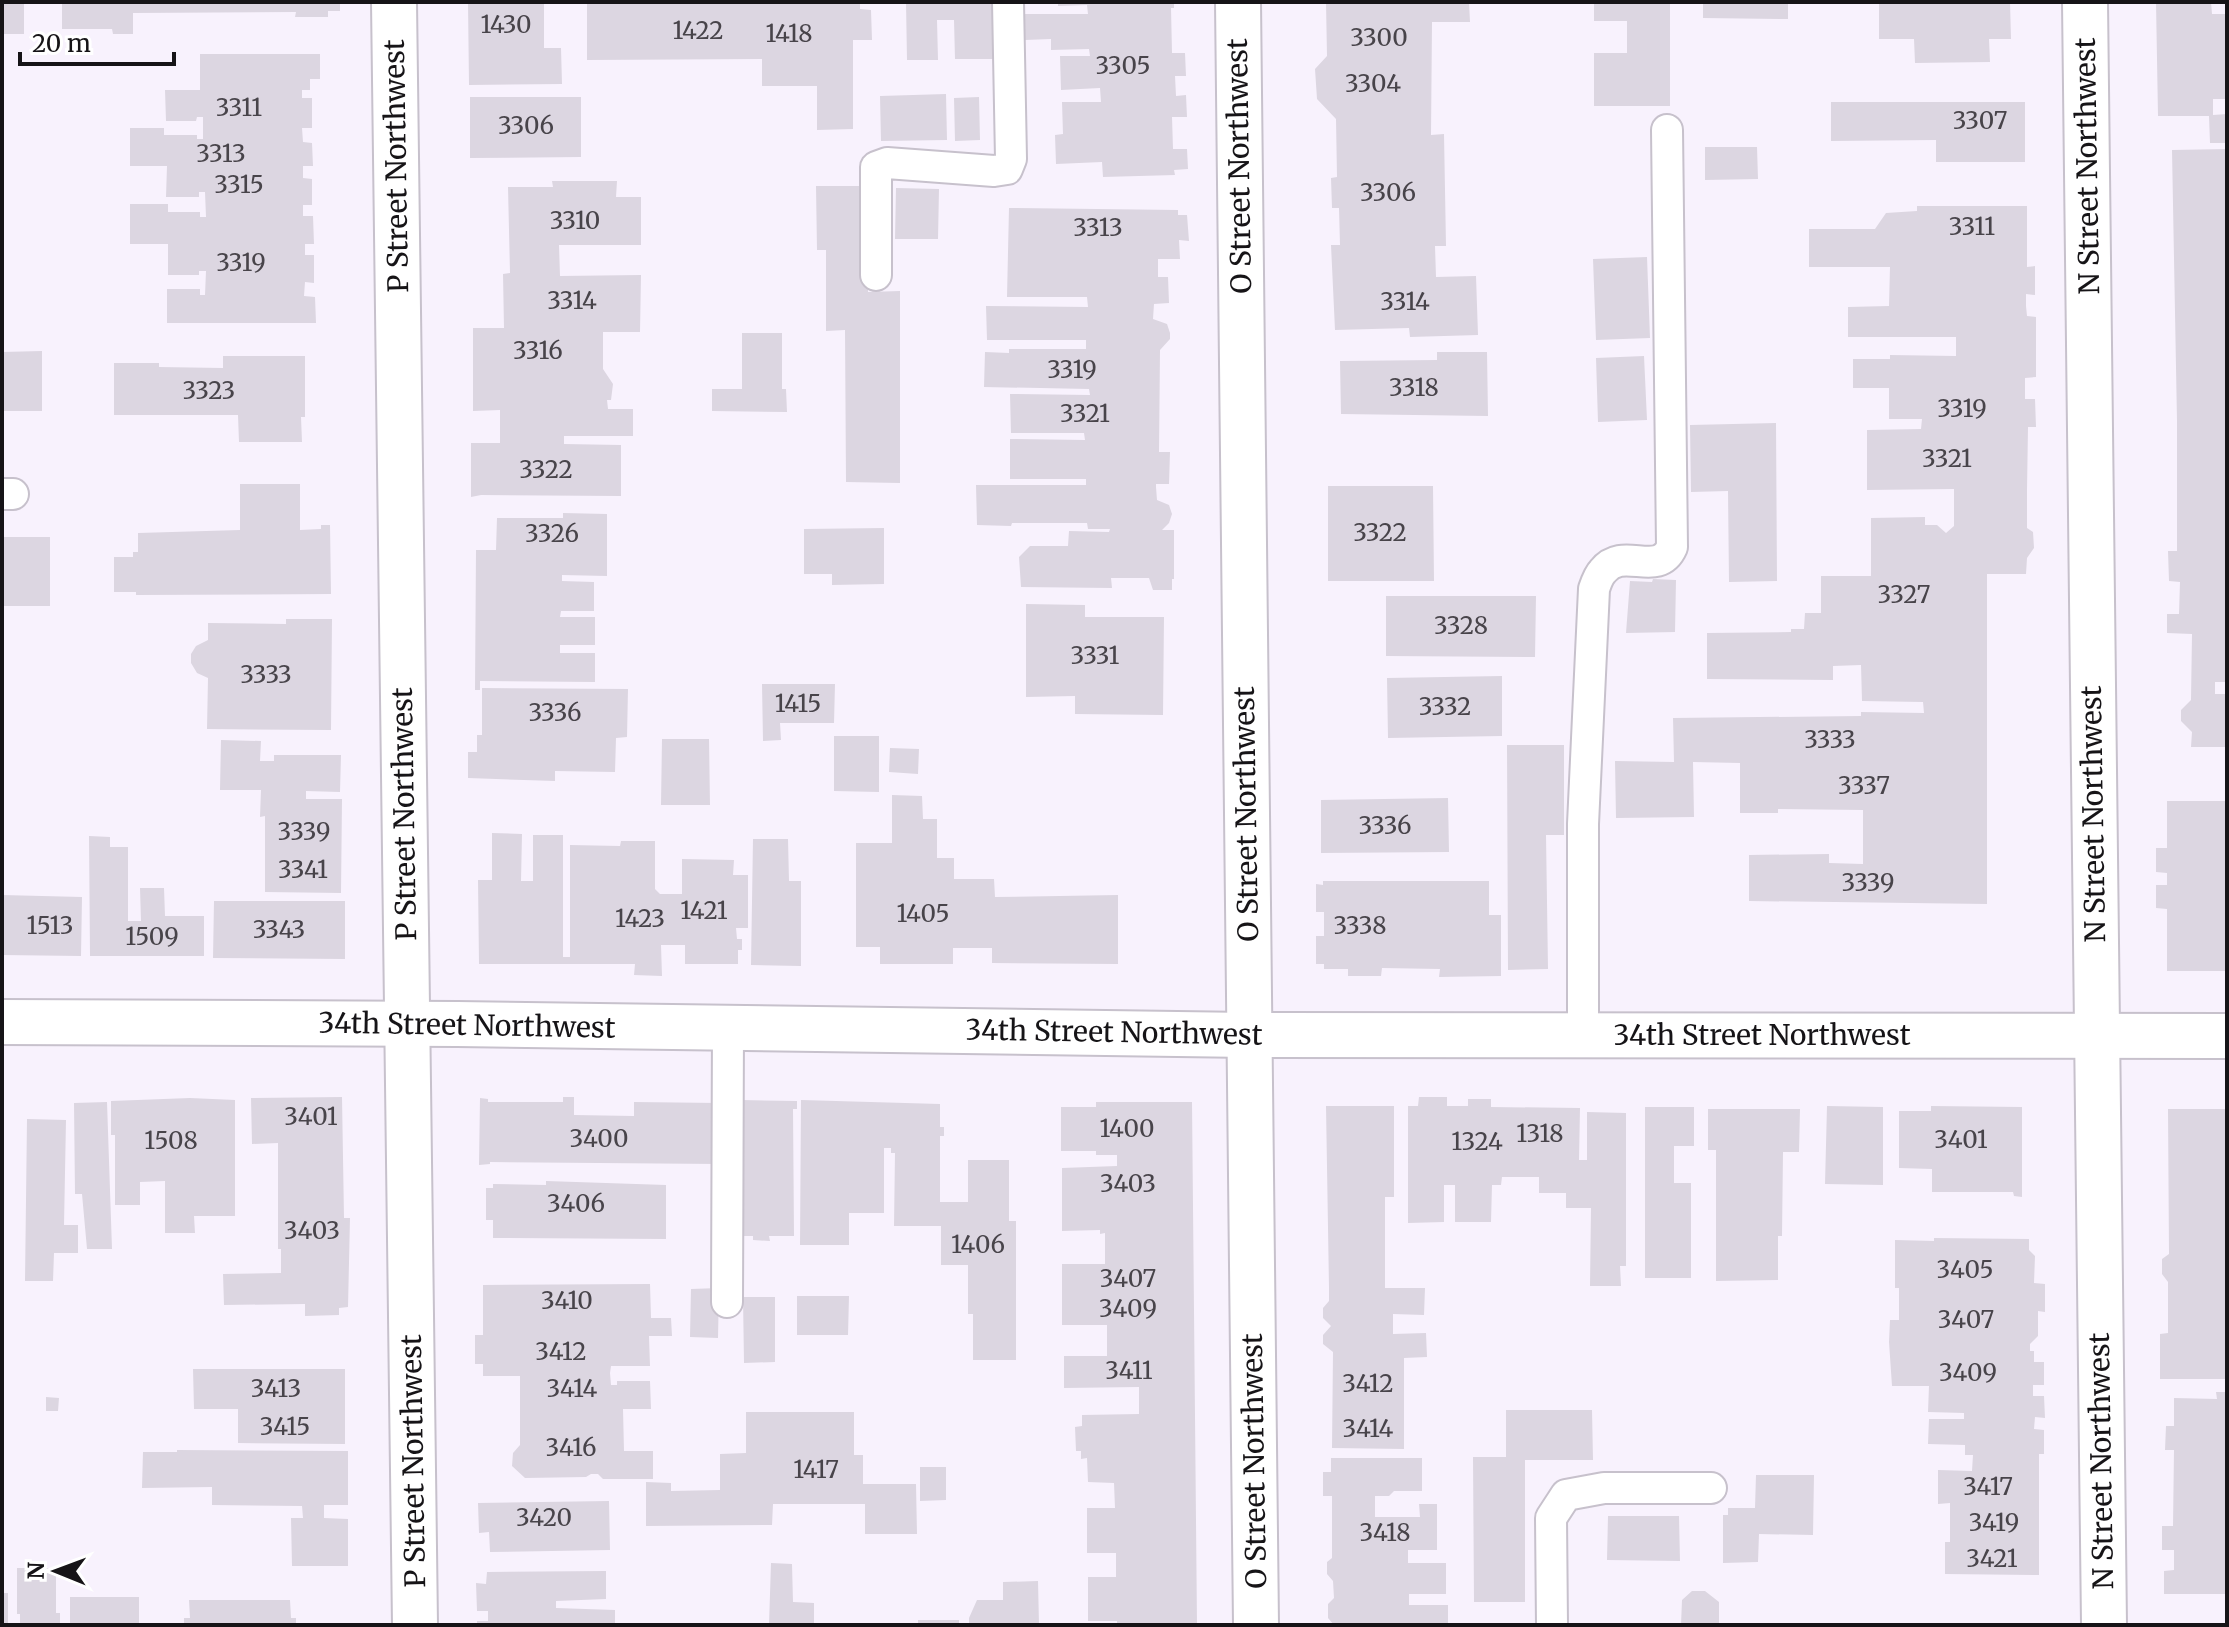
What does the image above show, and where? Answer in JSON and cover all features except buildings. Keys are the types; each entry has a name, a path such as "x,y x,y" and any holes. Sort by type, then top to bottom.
{"street":[{"name":"P Street Northwest","path":"394,2 415,1625"},
{"name":"O Street Northwest","path":"1238,2 1256,1625"},
{"name":"N Street Northwest","path":"2085,2 2104,1625"},
{"name":"34th Street Northwest","path":"2,1022 728,1027 1249,1035 2227,1036"}],"lane":[{"path":"876,275 876,167 887,163 994,171 1007,169 1011,159 1008,2"},
{"path":"1583,1034 1583,824 1594,589 1603,569 1619,560 1661,562 1668,557 1672,547 1667,130"},
{"path":"727,1302 728,1027"},
{"path":"1552,1625 1551,1518 1566,1495 1604,1488 1711,1488"}]}
